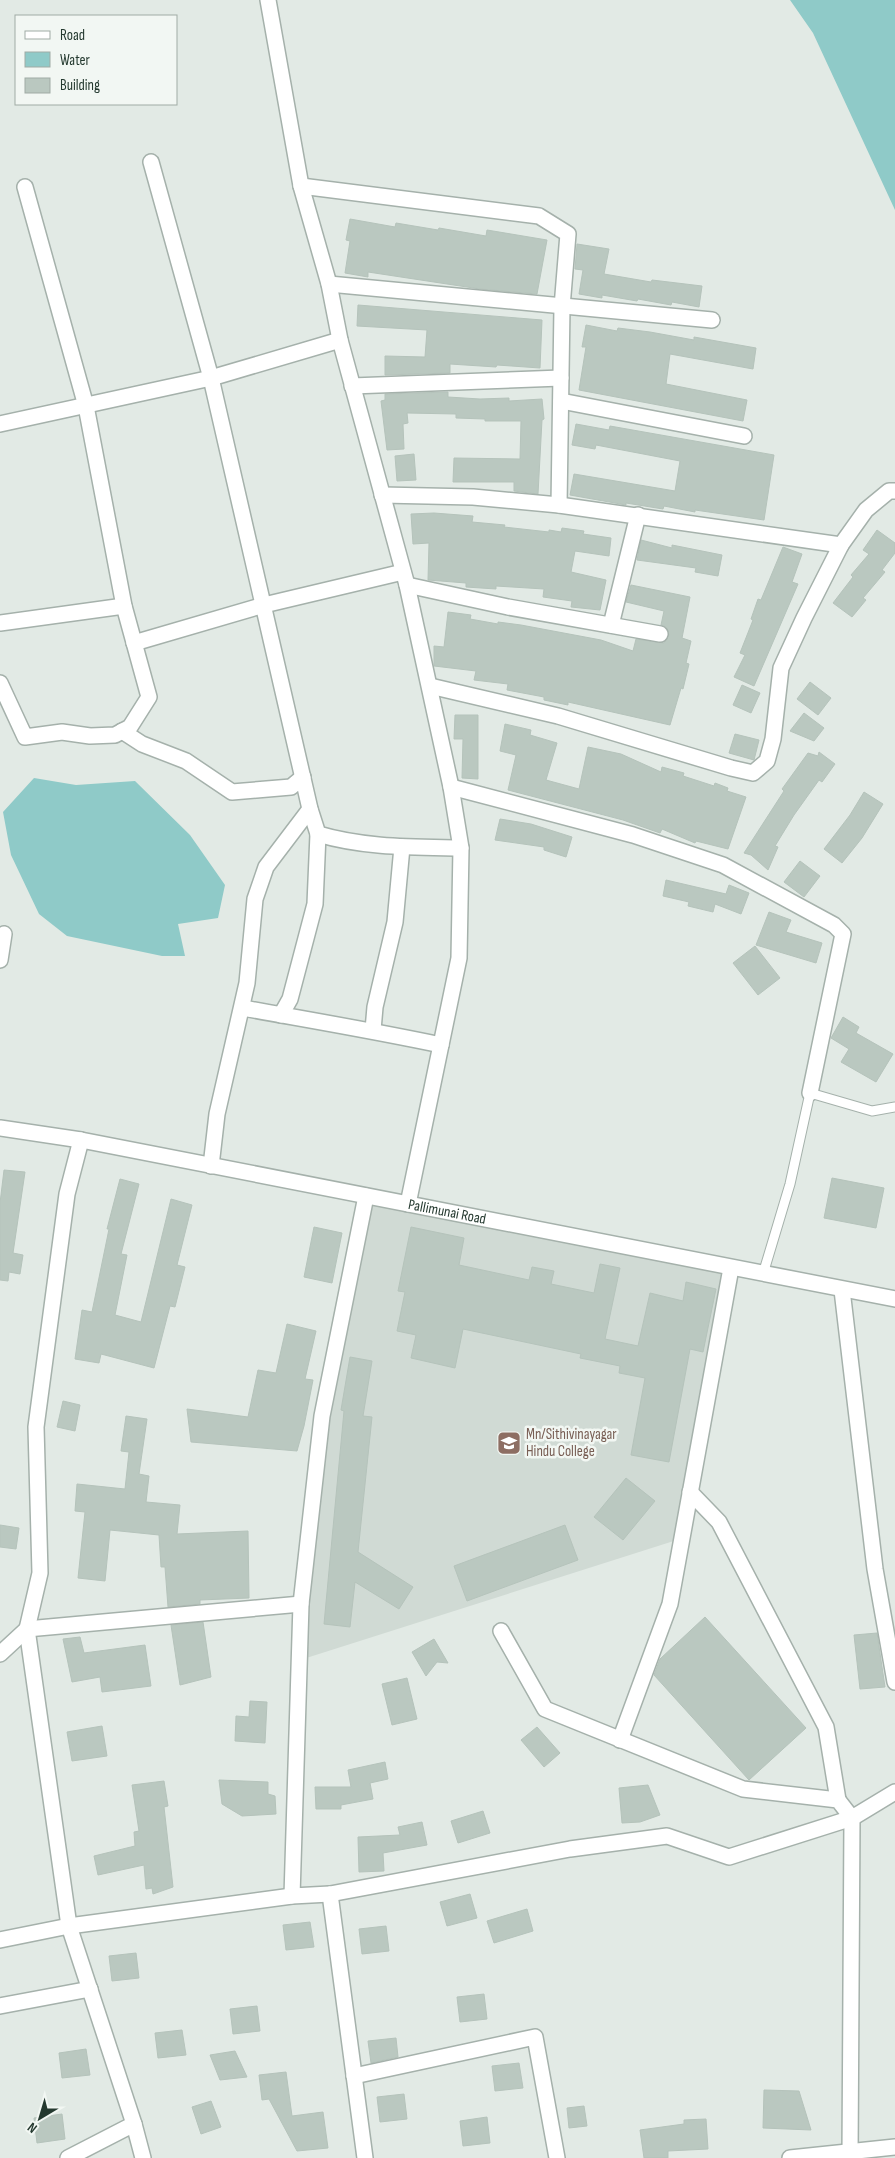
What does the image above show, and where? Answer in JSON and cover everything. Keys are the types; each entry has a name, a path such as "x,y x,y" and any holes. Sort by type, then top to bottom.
{"street":[{"path":"268,0 301,186 329,284 340,340 352,386 406,579 451,787 461,848 459,958 408,1204"},
{"path":"151,162 211,378 310,809 318,834 316,904 290,999 281,1015"},
{"path":"301,186 540,216 568,234 562,307 559,505"},
{"path":"0,683 25,737 62,732 90,736 118,733 130,727 149,697 124,606 86,406 25,187"},
{"path":"329,284 712,320"},
{"path":"0,424 211,378 340,340"},
{"path":"352,386 561,378"},
{"path":"561,401 744,436"},
{"path":"430,686 558,716 753,773 767,762 773,739 781,668 804,618 842,545 866,510 889,491 895,491"},
{"path":"382,495 473,497 559,505 842,545"},
{"path":"611,625 638,515"},
{"path":"134,643 264,605 406,579 611,625 660,634"},
{"path":"0,623 124,606"},
{"path":"118,733 186,761 232,792 291,787 303,777"},
{"path":"451,787 633,835 723,865 834,925 843,934 810,1093"},
{"path":"211,1166 217,1114 247,983 255,898 266,867 310,809"},
{"path":"318,834 345,842 402,847 461,848"},
{"path":"373,1030 375,1007 395,922 402,847"},
{"path":"0,960 4,934"},
{"path":"242,1008 373,1030 441,1045"},
{"name":"Pallimunai Road","path":"0,1128 81,1140 895,1299"},
{"path":"81,1140 68,1194 36,1427 40,1573 27,1629 69,1926 134,2124 143,2158"},
{"path":"292,1896 301,1604 322,1416 366,1196"},
{"path":"620,1740 670,1604 731,1268"},
{"path":"842,1290 875,1569 895,1682"},
{"path":"690,1492 719,1522 826,1727 838,1800 852,1818 849,2154"},
{"path":"0,1654 27,1629 301,1604"},
{"path":"501,1631 545,1709 743,1789 838,1800"},
{"path":"0,1940 69,1926 292,1896 330,1894 570,1850 667,1836 729,1857 852,1818 895,1792"},
{"path":"330,1894 365,2158"},
{"path":"0,2006 90,1989"},
{"path":"354,2076 535,2037 557,2158"},
{"path":"68,2158 134,2124"},
{"path":"790,2158 849,2154 895,2147"}],"lane":[{"path":"763,1274 790,1184 810,1093 872,1111 895,1107"}],"shaded area":[{"name":"Mn/Sithivinayagar Hindu College","path":"366,1196 731,1268 680,1539 300,1660 322,1416"}],"water":[{"path":"790,0 895,0 895,210 813,33"},
{"path":"34,778 76,785 135,781 190,835 225,885 218,918 178,924 185,956 162,956 67,936 39,914 11,855 3,812"}],"building":[{"path":"350,219 395,227 396,223 486,236 487,230 547,240 537,294 480,289 368,272 368,277 345,273 350,241 346,240"},
{"path":"577,244 609,249 604,274 651,282 652,280 702,286 699,307 672,302 671,305 638,299 637,301 602,295 602,298 579,294 583,270 575,269"},
{"path":"358,305 542,320 540,368 450,364 450,373 385,375 385,356 425,357 427,330 357,326"},
{"path":"586,325 617,331 618,328 650,332 694,340 694,337 756,348 753,369 670,354 666,384 747,400 743,421 579,390 586,347 582,347"},
{"path":"448,392 448,397 509,398 509,401 542,399 544,419 542,420 538,494 514,491 514,482 453,482 454,458 520,459 521,421 485,421 485,419 456,418 456,414 407,413 408,423 403,424 404,449 387,450 381,401 385,400 385,394"},
{"path":"576,424 609,430 610,426 774,455 764,520 695,510 695,512 664,506 663,509 626,503 626,505 570,495 574,474 675,491 680,461 596,445 595,449 572,445"},
{"path":"414,454 416,480 397,481 395,456"},
{"path":"434,513 473,516 472,522 505,525 504,527 549,532 549,530 561,532 562,528 584,531 583,534 611,538 609,556 575,551 571,572 606,580 600,610 571,607 572,601 543,597 544,589 496,586 496,589 466,587 466,583 428,580 429,543 413,544 411,514"},
{"path":"877,530 895,543 895,553 882,570 885,572 863,598 866,600 852,617 833,603 853,577 851,575 869,554 863,550"},
{"path":"641,540 672,548 672,545 722,555 718,576 695,572 696,568 637,560"},
{"path":"783,547 802,554 792,582 798,584 754,686 734,677 745,655 740,653 753,620 751,619 758,599 761,600"},
{"path":"631,585 690,597 682,638 691,641 686,663 689,664 683,689 681,688 670,725 568,702 568,705 544,700 544,697 507,690 508,684 474,680 476,671 434,666 434,646 444,647 448,612 471,615 470,619 498,624 498,622 521,625 601,640 633,651 636,639 664,643 669,635 666,627 661,625 664,611 626,602"},
{"path":"810,682 831,698 818,715 797,699"},
{"path":"742,685 760,693 751,713 733,705"},
{"path":"804,713 824,728 814,741 790,731"},
{"path":"455,715 478,715 478,779 462,778 463,739 454,739"},
{"path":"505,724 531,730 530,735 557,743 546,780 579,789 588,747 621,754 661,772 662,767 684,773 683,776 714,786 715,783 728,788 727,791 746,797 728,849 696,841 695,843 662,829 660,833 623,820 508,790 516,755 500,751"},
{"path":"735,734 759,740 754,760 729,753"},
{"path":"819,752 835,764 822,782 819,780 794,815 775,846 778,847 768,870 751,855 744,853 784,791 782,789 808,753 818,756"},
{"path":"864,792 883,804 862,838 842,863 824,849 850,815"},
{"path":"500,819 531,824 572,837 566,857 544,850 544,847 495,840"},
{"path":"800,861 820,876 804,897 784,882"},
{"path":"666,880 726,894 729,885 749,893 741,914 715,904 713,912 688,906 689,902 663,896"},
{"path":"769,912 791,920 786,932 822,943 816,963 756,945"},
{"path":"755,946 780,978 758,995 733,963"},
{"path":"843,1017 859,1027 856,1033 893,1054 876,1082 841,1062 849,1049 831,1038"},
{"path":"4,1170 25,1172 13,1253 23,1255 20,1274 9,1272 8,1281 0,1280 0,1203"},
{"path":"832,1178 884,1188 876,1228 824,1218"},
{"path":"120,1179 139,1184 121,1254 127,1255 115,1315 141,1322 171,1199 192,1205 177,1265 185,1267 175,1307 170,1306 154,1368 101,1354 99,1363 75,1359 82,1310 92,1312 109,1229 107,1229"},
{"path":"314,1227 342,1233 332,1283 304,1277"},
{"path":"411,1227 464,1238 459,1265 529,1280 532,1267 554,1271 551,1284 594,1293 600,1264 620,1268 605,1339 638,1346 650,1293 683,1301 686,1282 716,1289 703,1352 690,1349 669,1462 631,1455 645,1378 619,1373 620,1366 580,1358 581,1354 463,1329 455,1368 411,1358 416,1335 397,1331 405,1292 398,1291"},
{"path":"287,1324 316,1331 305,1379 313,1380 297,1451 191,1442 187,1409 248,1417 258,1370 276,1373"},
{"path":"350,1357 372,1361 363,1416 372,1417 358,1552 413,1587 399,1609 355,1582 350,1627 324,1624 344,1411 341,1410"},
{"path":"63,1401 80,1405 75,1431 57,1427"},
{"path":"126,1416 147,1419 139,1474 149,1476 146,1502 180,1505 177,1534 248,1531 249,1598 200,1600 200,1604 168,1607 165,1567 161,1567 159,1535 110,1530 105,1581 78,1578 85,1512 75,1511 77,1484 125,1489 129,1452 121,1451"},
{"path":"626,1478 655,1501 623,1540 594,1517"},
{"path":"0,1525 19,1528 16,1549 0,1547"},
{"path":"565,1525 578,1560 467,1601 454,1566"},
{"path":"705,1617 806,1728 749,1780 654,1675 660,1659"},
{"path":"203,1622 211,1677 180,1685 171,1625"},
{"path":"877,1633 885,1687 860,1689 854,1635"},
{"path":"80,1637 84,1653 145,1645 151,1686 102,1692 100,1677 72,1682 63,1639"},
{"path":"434,1639 448,1663 437,1662 426,1676 412,1652"},
{"path":"407,1678 417,1719 392,1725 382,1684"},
{"path":"250,1701 267,1702 265,1743 235,1741 236,1716 249,1717"},
{"path":"102,1726 107,1756 72,1761 67,1732"},
{"path":"537,1727 560,1753 544,1767 521,1740"},
{"path":"385,1762 388,1779 370,1783 373,1799 341,1805 341,1809 316,1809 315,1787 351,1787 348,1770"},
{"path":"219,1780 268,1782 268,1794 275,1796 276,1814 242,1816 222,1804"},
{"path":"164,1781 168,1806 164,1807 173,1887 153,1894 152,1888 146,1889 144,1865 98,1875 94,1856 135,1846 134,1832 139,1831 132,1785"},
{"path":"648,1785 660,1815 640,1822 622,1823 619,1788"},
{"path":"483,1811 490,1833 458,1843 451,1821"},
{"path":"422,1822 427,1845 383,1853 384,1871 359,1872 358,1837 400,1835 398,1827"},
{"path":"470,1894 477,1918 447,1926 440,1902"},
{"path":"527,1909 533,1931 494,1943 487,1921"},
{"path":"310,1922 314,1947 286,1950 283,1925"},
{"path":"386,1926 389,1951 362,1954 359,1929"},
{"path":"136,1953 139,1978 112,1981 109,1956"},
{"path":"484,1994 487,2019 460,2022 457,1997"},
{"path":"257,2006 260,2031 233,2034 230,2009"},
{"path":"182,2030 186,2055 158,2058 155,2033"},
{"path":"396,2038 398,2057 371,2063 368,2041"},
{"path":"86,2049 90,2075 62,2078 59,2053"},
{"path":"235,2051 247,2077 220,2080 210,2055"},
{"path":"519,2063 523,2088 495,2091 492,2066"},
{"path":"286,2072 292,2116 323,2112 328,2148 297,2151 269,2099 262,2100 259,2075"},
{"path":"764,2090 799,2091 811,2130 763,2128"},
{"path":"404,2094 407,2119 380,2122 377,2097"},
{"path":"211,2101 221,2127 201,2134 192,2107"},
{"path":"584,2106 587,2126 569,2128 567,2108"},
{"path":"62,2114 65,2139 37,2143 34,2118"},
{"path":"487,2117 490,2143 463,2146 460,2121"},
{"path":"706,2119 708,2149 668,2151 668,2158 644,2158 640,2130 684,2124 684,2120"}],"place":[{"name":"Mn/Sithivinayagar Hindu College","path":"509,1443"}]}
